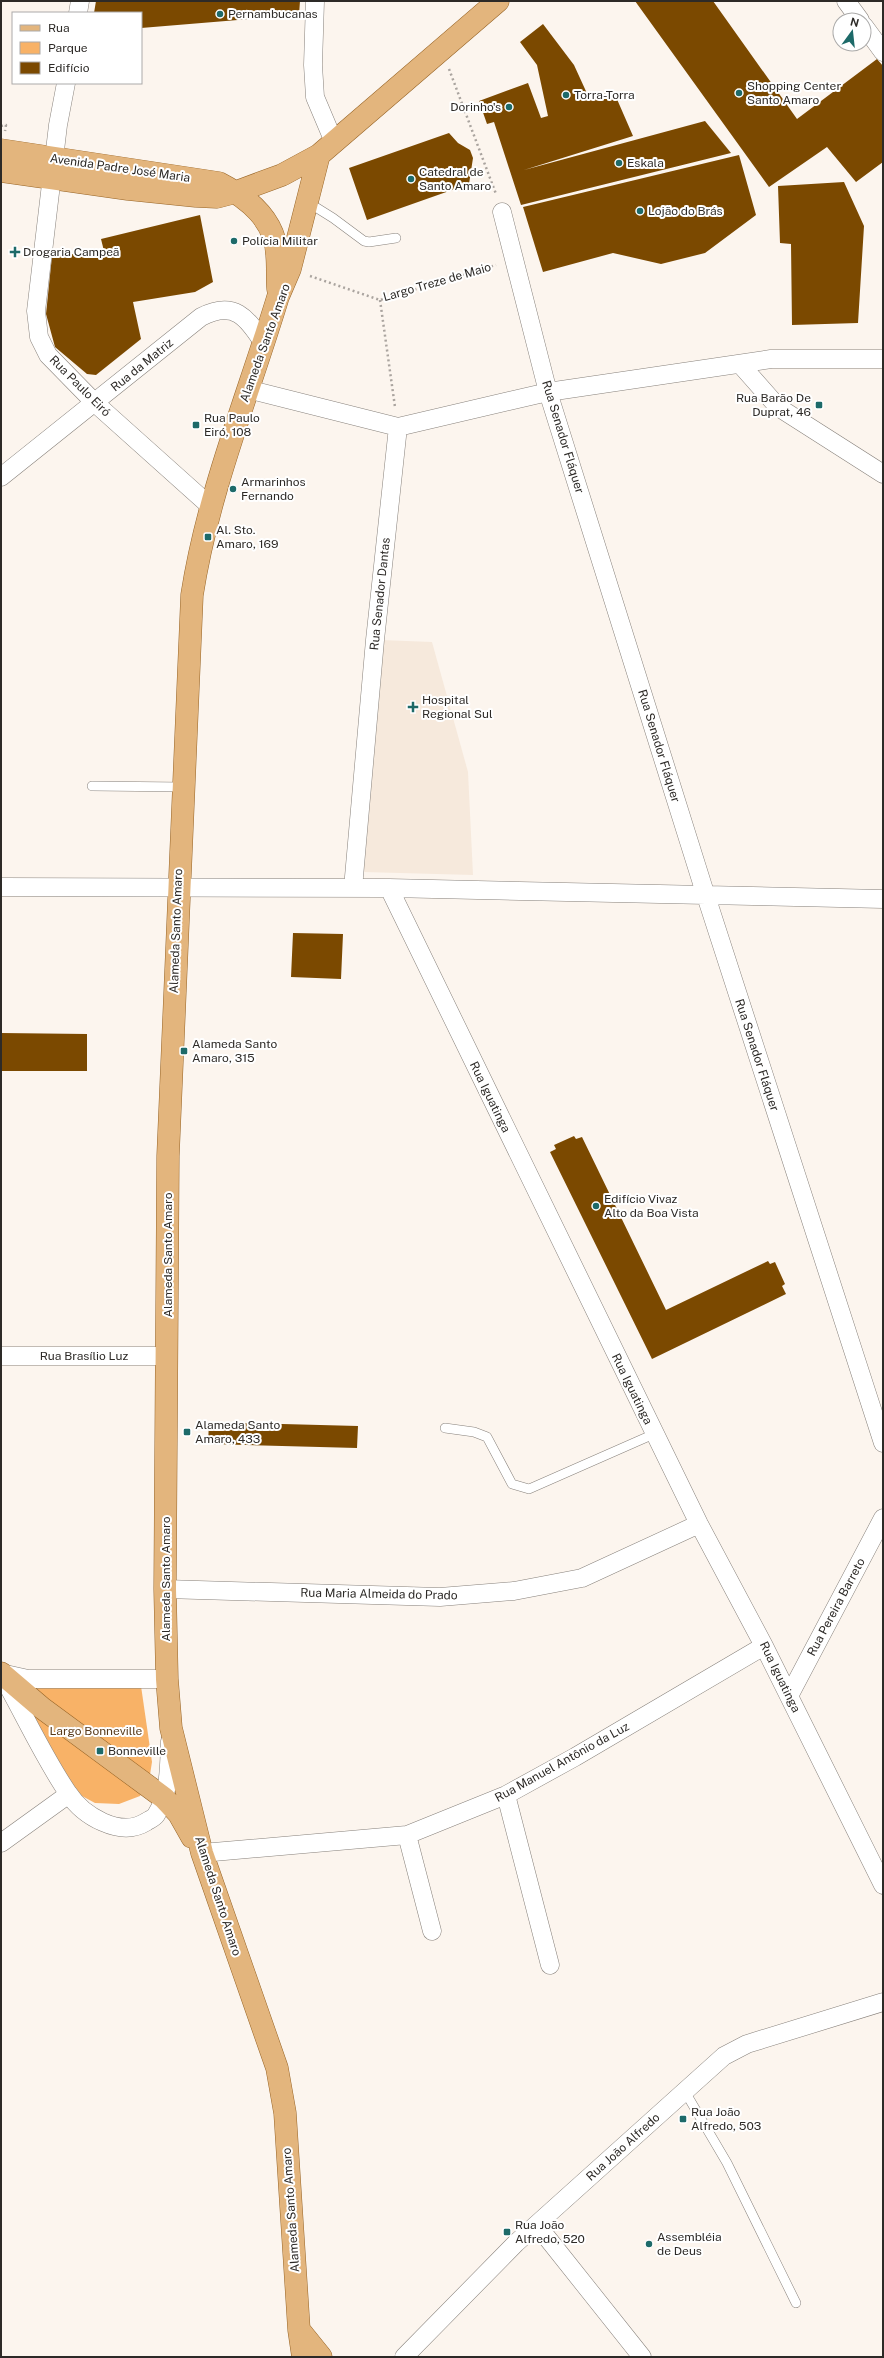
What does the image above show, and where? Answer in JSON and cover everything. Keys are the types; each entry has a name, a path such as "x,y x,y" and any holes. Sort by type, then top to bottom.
{"main road":[{"path":"236,192 282,175 326,149 498,1"},
{"name":"Alameda Santo Amaro","path":"303,2357 299,2330 285,2112 277,2068 202,1853 171,1728 167,1678 165,1588 168,1356 168,1156 178,886 192,595 199,551 210,506 264,344 278,297 290,269 326,149"},
{"name":"Avenida Padre José Maria","path":"1,150 52,168"},
{"name":"Avenida Padre José Maria","path":"1,171 52,168 219,183 245,197 262,214 274,240 277,254 278,297"},
{"path":"1,1673 42,1708 164,1798 179,1814 202,1853"},
{"path":"297,2357 299,2330"},
{"path":"299,2330 321,2357"}],"street":[{"path":"78,12 80,1"},
{"path":"315,1 312,65 315,97 326,149"},
{"path":"846,1 854,12"},
{"path":"872,37 883,52"},
{"name":"Rua Paulo Eiró","path":"66,84 52,168 36,311 39,337 48,355 95,403 210,506"},
{"name":"Rua Senador Fláquer","path":"502,212 516,259 548,392 706,896 883,1443"},
{"name":"Rua da Matriz","path":"1,476 95,403 201,316 215,310 236,313 245,319 264,344"},
{"path":"248,389 398,427 548,392 771,359 883,359"},
{"path":"740,364 778,407 883,474"},
{"name":"Rua Senador Dantas","path":"353,888 375,640 398,427"},
{"path":"1,887 178,886 389,888 883,899"},
{"name":"Rua Iguatinga","path":"389,888 654,1434 699,1524 764,1646 883,1885"},
{"name":"Rua Brasílio Luz","path":"1,1356 168,1356"},
{"name":"Rua Pereira Barreto","path":"789,1696 883,1518"},
{"name":"Rua Maria Almeida do Prado","path":"165,1588 440,1597 514,1591 582,1578 699,1524"},
{"name":"Rua Manuel Antônio da Luz","path":"202,1853 407,1835 506,1795 575,1757 764,1646"},
{"path":"1,1673 28,1679 167,1678"},
{"path":"1,1673 69,1794 103,1822 125,1829 142,1825 155,1816 164,1798 168,1772 171,1728"},
{"path":"1,1843 69,1794"},
{"path":"506,1795 550,1965"},
{"path":"407,1835 432,1931"},
{"name":"Rua João Alfredo","path":"404,2357 516,2243 684,2090 724,2056 747,2044 883,2002"},
{"path":"537,2225 642,2357"}],"lane":[{"path":"309,203 334,218 364,241 370,242 396,238"},
{"path":"92,786 183,787"},
{"path":"446,1428 474,1432 487,1437 512,1484 529,1489 654,1434"},
{"path":"684,2090 727,2163 796,2303"}],"path":[{"path":"442,48 502,212"},
{"path":"1,126 6,125"},
{"name":"Largo Treze de Maio","path":"290,269 380,300 516,259"},
{"path":"380,300 398,427"}],"shaded area":[{"name":"Hospital Regional Sul","path":"381,640 432,642 468,772 473,875 363,872"}],"green space":[{"name":"Largo Bonneville","path":"140,1679 152,1762 149,1781 140,1796 119,1804 95,1803 69,1789 13,1683"}],"building":[{"name":"Pernambucanas","path":"96,1 300,1 299,15 142,28 142,12 94,12"},
{"name":"Shopping Center Santo Amaro","path":"635,1 713,1 797,119 877,59 883,66 883,162 856,182 827,147 769,187"},
{"path":"543,24 574,65 590,100 613,90 633,136 524,170 705,121 731,153 521,205 494,122 487,124 479,101 528,83 541,118 548,116 537,65 520,42"},
{"name":"Catedral de Santo Amaro","path":"449,133 458,143 470,150 473,158 469,184 367,220 349,168"},
{"name":"Lojão do Brás","path":"739,155 756,215 705,253 661,264 613,253 543,272 523,207"},
{"path":"844,182 864,226 858,323 792,325 791,244 780,243 778,186"},
{"path":"200,215 213,282 195,292 133,302 141,339 96,375 87,374 55,347 46,314 52,256 104,251 101,239"},
{"path":"293,933 343,934 341,979 291,977"},
{"path":"1,1033 87,1034 87,1071 1,1071"},
{"name":"Edifício Vivaz Alto da Boa Vista","path":"574,1136 576,1139 582,1137 666,1310 768,1261 770,1264 775,1262 785,1284 782,1286 786,1294 652,1359 550,1152 556,1149 554,1145"},
{"path":"209,1422 358,1426 357,1448 208,1444"}],"place":[{"name":"Pernambucanas","path":"220,14"},
{"name":"Shopping Center Santo Amaro","path":"739,93"},
{"name":"Torra-Torra","path":"566,95"},
{"name":"Dorinho's","path":"509,107"},
{"name":"Eskala","path":"619,163"},
{"name":"Catedral de Santo Amaro","path":"411,179"},
{"name":"Lojão do Brás","path":"640,211"},
{"name":"Polícia Militar","path":"234,241"},
{"name":"Drogaria Campeã","path":"15,252"},
{"name":"Rua Barão De Duprat, 46","path":"819,405"},
{"name":"Rua Paulo Eiró, 108","path":"196,425"},
{"name":"Armarinhos Fernando","path":"233,489"},
{"name":"Al. Sto. Amaro, 169","path":"208,537"},
{"name":"Hospital Regional Sul","path":"413,707"},
{"name":"Alameda Santo Amaro, 315","path":"184,1051"},
{"name":"Edifício Vivaz Alto da Boa Vista","path":"596,1206"},
{"name":"Alameda Santo Amaro, 433","path":"187,1432"},
{"name":"Bonneville","path":"100,1751"},
{"name":"Rua João Alfredo, 503","path":"683,2119"},
{"name":"Rua João Alfredo, 520","path":"507,2232"},
{"name":"Assembléia de Deus","path":"649,2244"}]}
